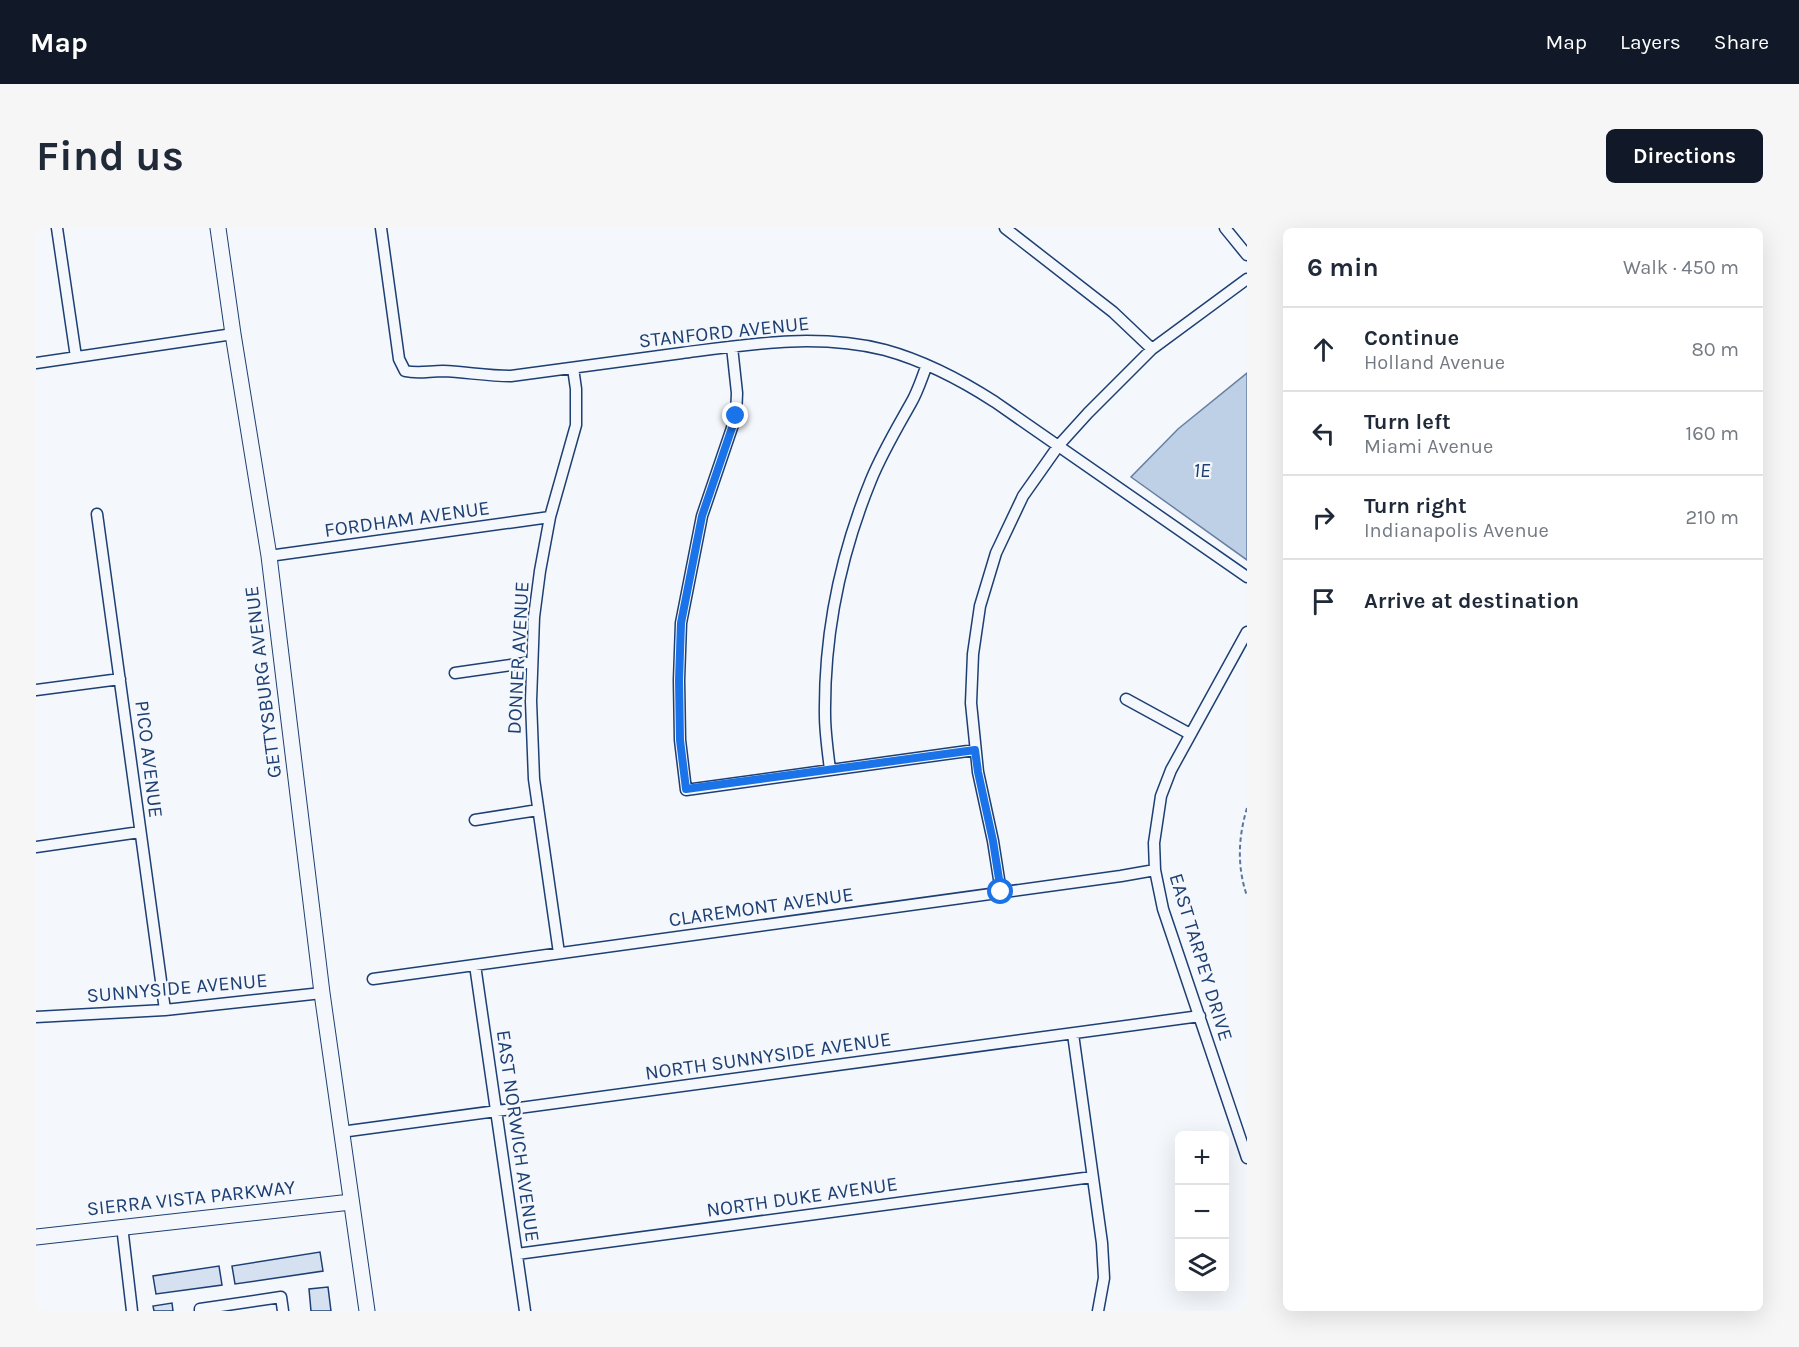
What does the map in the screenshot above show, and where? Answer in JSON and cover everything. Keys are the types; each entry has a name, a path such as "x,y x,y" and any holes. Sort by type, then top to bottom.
{"street":[{"path":"57,228 76,357"},
{"name":"GETTYSBURG AVENUE","path":"218,228 269,556 322,993 367,1311"},
{"name":"STANFORD AVENUE","path":"381,228 399,360 405,371 416,374 438,371 511,376 791,340 834,342 886,351 961,380 1059,445 1247,578"},
{"path":"1005,228 1113,312 1152,349"},
{"path":"1225,228 1247,255"},
{"path":"1001,892 978,772 971,703 973,654 980,606 996,553 1023,496 1059,445 1123,376 1152,349 1247,279"},
{"path":"36,363 233,334"},
{"path":"732,347 737,393 736,416 702,516 681,623 680,740 686,789 975,750"},
{"path":"830,770 825,717 826,658 832,608 842,566 856,519 872,478 893,432 912,401 927,365"},
{"name":"DONNER AVENUE","path":"559,953 538,810 531,738 532,662 540,571 550,517 576,425 576,389 573,368"},
{"name":"PICO AVENUE","path":"97,514 165,1010"},
{"name":"FORDHAM AVENUE","path":"269,556 550,517"},
{"name":"EAST TARPEY DRIVE","path":"1247,632 1171,770 1161,796 1154,843 1155,870 1163,909 1247,1158"},
{"path":"455,673 532,662"},
{"path":"36,690 120,679"},
{"path":"1126,699 1190,734"},
{"path":"475,820 538,810"},
{"path":"36,847 140,832"},
{"name":"CLAREMONT AVENUE","path":"373,979 1155,870"},
{"name":"EAST NORWICH AVENUE","path":"475,965 525,1311"},
{"name":"SUNNYSIDE AVENUE","path":"36,1017 165,1010 322,993"},
{"name":"NORTH SUNNYSIDE AVENUE","path":"341,1132 1200,1016"},
{"path":"1073,1034 1102,1243 1104,1278 1098,1311"},
{"name":"NORTH DUKE AVENUE","path":"517,1254 1092,1177"},
{"name":"SIERRA VISTA PARKWAY","path":"36,1237 351,1202"},
{"path":"122,1226 132,1311"},
{"path":"200,1311 200,1309 241,1307 281,1297 283,1311"}],"path":[{"path":"1247,808 1239,848 1240,869 1247,896"}],"water":[{"name":"1E","path":"1247,373 1247,560 1131,477 1178,429"}],"building":[{"path":"320,1252 323,1271 235,1284 232,1266"},
{"path":"219,1266 222,1285 156,1294 153,1276"},
{"path":"328,1287 331,1311 311,1311 309,1289"},
{"path":"172,1303 173,1311 154,1311 153,1306"}],"route":[{"path":"736,416 702,516 681,623 680,740 686,789 975,750 1001,892"}]}
